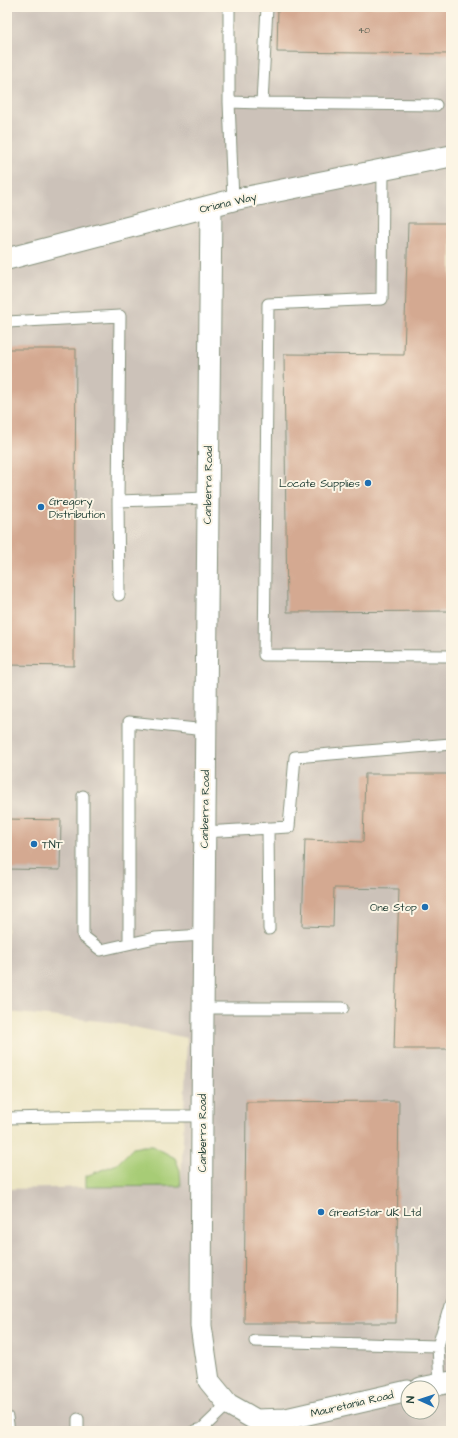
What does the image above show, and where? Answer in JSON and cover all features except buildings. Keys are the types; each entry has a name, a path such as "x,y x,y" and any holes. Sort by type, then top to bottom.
{"street":[{"name":"Oriana Way","path":"7,259 234,200 451,156"},
{"name":"Canberra Road","path":"211,206 203,935 201,1326 209,1381 228,1404"},
{"name":"Mauretania Road","path":"228,1404 256,1420 286,1419 400,1393"}],"lane":[{"path":"229,7 229,102 234,200"},
{"path":"262,103 267,7"},
{"path":"229,102 436,105"},
{"path":"384,170 382,299 268,304 264,655 451,656"},
{"path":"7,322 120,316 118,501 119,595"},
{"path":"118,501 208,498"},
{"path":"129,943 130,722 206,730"},
{"path":"204,832 289,827 295,757 451,744"},
{"path":"83,796 83,936 101,950 155,938 203,935"},
{"path":"268,828 269,929"},
{"path":"203,1008 343,1008"},
{"path":"7,1118 202,1116"},
{"path":"437,1380 438,1346 451,1302"},
{"path":"255,1341 438,1346"},
{"path":"195,1431 202,1429 228,1404"},
{"path":"7,1417 9,1431"},
{"path":"78,1419 78,1431"}],"shaded area":[{"path":"7,7 451,7 451,1431 7,1431 7,1189 181,1185 187,1038 109,1022 7,1012"}],"green space":[{"path":"153,1146 175,1158 180,1170 181,1186 86,1187 86,1176 117,1164 133,1148"}],"place":[{"name":"Locate Supplies","path":"368,483"},
{"name":"Gregory Distribution","path":"41,507"},
{"name":"TNT","path":"34,844"},
{"name":"One Stop","path":"425,907"},
{"name":"GreatStar UK Ltd","path":"321,1212"}]}
